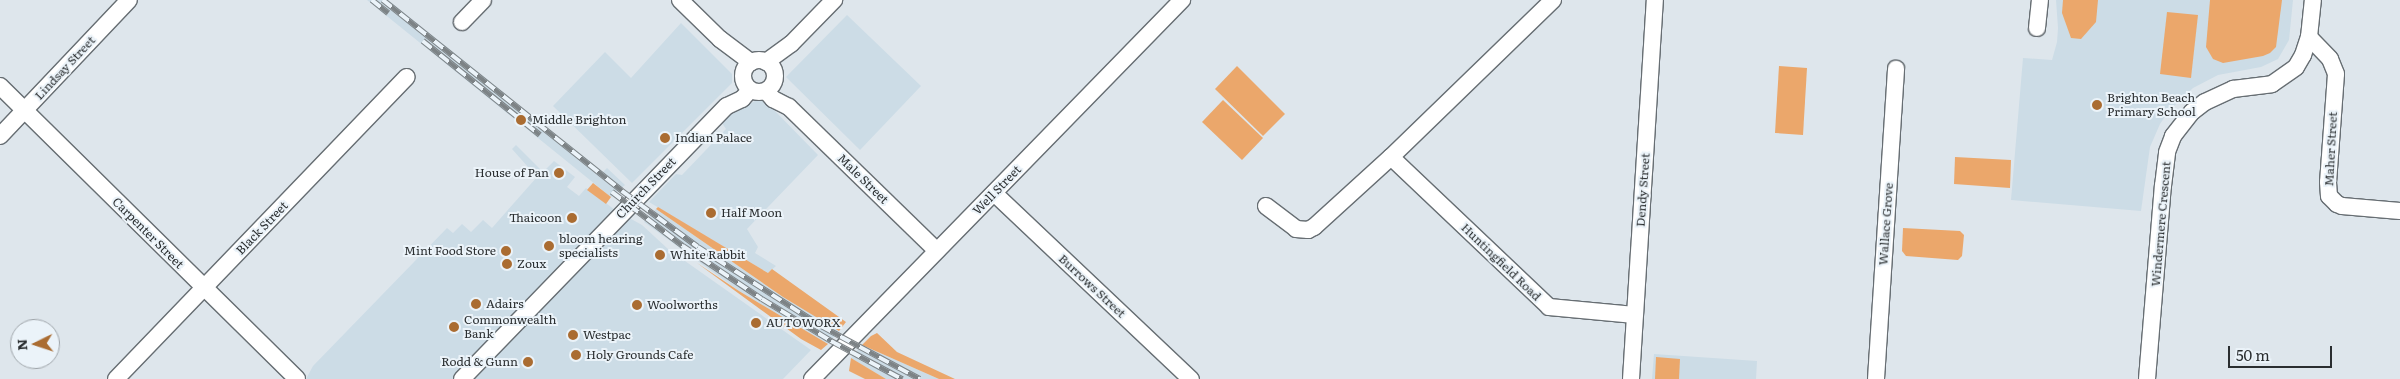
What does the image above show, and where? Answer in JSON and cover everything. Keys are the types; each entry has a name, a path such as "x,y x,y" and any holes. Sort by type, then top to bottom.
{"street":[{"name":"Lindsay Street","path":"0,136 129,0"},
{"path":"462,22 483,0"},
{"name":"Male Street","path":"680,0 758,77 781,91 789,107 937,251"},
{"name":"Church Street","path":"462,379 726,106 742,99 758,77 834,0"},
{"name":"Well Street","path":"812,379 1182,0"},
{"path":"1266,206 1296,229 1308,230 1391,157 1553,0"},
{"path":"1649,0 1655,0"},
{"name":"Dendy Street","path":"1631,379 1655,0"},
{"path":"2037,28 2040,0"},
{"name":"Windermere Crescent","path":"2147,379 2163,186 2168,152 2173,136 2192,112 2205,102 2233,89 2272,84 2296,67 2304,55 2309,37 2312,0"},
{"name":"Maher Street","path":"2309,37 2330,59 2336,74 2328,182 2329,196 2342,206 2400,211"},
{"name":"Wallace Grove","path":"1876,379 1896,69"},
{"name":"Black Street","path":"116,379 407,77"},
{"name":"Carpenter Street","path":"0,86 297,379"},
{"name":"Huntingfield Road","path":"1391,157 1549,307 1635,315"},
{"name":"Burrows Street","path":"994,193 1191,379"}],"shaded area":[{"path":"367,0 388,0 603,172 607,168 625,185 611,197"},
{"name":"Brighton Beach Primary School","path":"2056,0 2293,0 2289,40 2278,59 2261,67 2218,75 2193,88 2169,111 2160,124 2150,147 2141,211 2011,200 2023,58 2052,60 2057,42 2058,28"},
{"path":"2063,0 2098,0 2096,22 2081,39 2071,38 2062,13"},
{"path":"2210,0 2282,0 2276,47 2270,53 2263,56 2223,63 2213,59 2206,47"},
{"path":"2167,12 2198,15 2191,78 2160,74"},
{"path":"847,15 921,86 860,150 786,77"},
{"path":"681,23 732,74 732,83 632,183 553,106 605,52 631,78"},
{"path":"1237,66 1285,114 1263,136 1215,89"},
{"path":"1779,66 1807,68 1803,135 1775,133"},
{"path":"759,99 763,99 776,108 774,110 818,155 747,229 758,247 755,253 776,266 768,273 649,202 676,174 682,175 726,129 722,123 730,114"},
{"path":"1223,100 1263,138 1242,160 1202,122"},
{"path":"516,145 543,172 554,161 575,177 567,187 579,196 586,188 615,210 642,225 668,249 811,350 783,379 306,379 313,366 447,228 453,233 462,224 471,232 483,220 492,228 537,177 512,149"},
{"path":"1955,157 2011,160 2010,188 1954,184"},
{"path":"593,183 611,197 606,204 587,190"},
{"path":"658,207 768,273 772,269 846,322 839,331 783,297 656,209"},
{"path":"656,209 783,297 839,331 828,344 739,291 644,222"},
{"path":"1903,228 1960,231 1964,235 1962,256 1958,260 1906,256 1902,251"},
{"path":"697,263 739,291 828,344 821,350 801,339"},
{"path":"877,333 897,352 955,379 939,379 862,345"},
{"path":"862,345 939,379 886,379 851,358"},
{"path":"1654,354 1757,361 1756,379 1652,379"},
{"path":"1656,357 1680,359 1679,379 1655,379"},
{"path":"851,358 886,379 865,379 849,371"}],"railway":[{"path":"372,0 388,13"},
{"path":"383,0 622,191 698,247 821,326 920,379"},
{"path":"423,41 540,135"},
{"path":"612,192 683,246 762,299 831,341 902,379"}],"place":[{"name":"Brighton Beach Primary School","path":"2097,105"},
{"name":"Middle Brighton","path":"521,120"},
{"name":"Indian Palace","path":"665,138"},
{"name":"House of Pan","path":"559,173"},
{"name":"Half Moon","path":"711,213"},
{"name":"Thaicoon","path":"572,218"},
{"name":"bloom hearing specialists","path":"549,246"},
{"name":"Mint Food Store","path":"506,251"},
{"name":"White Rabbit","path":"660,255"},
{"name":"Zoux","path":"507,264"},
{"name":"Adairs","path":"476,304"},
{"name":"Woolworths","path":"637,305"},
{"name":"AUTOWORX","path":"756,323"},
{"name":"Commonwealth Bank","path":"454,327"},
{"name":"Westpac","path":"573,335"},
{"name":"Holy Grounds Cafe","path":"576,355"},
{"name":"Rodd & Gunn","path":"528,362"}]}
